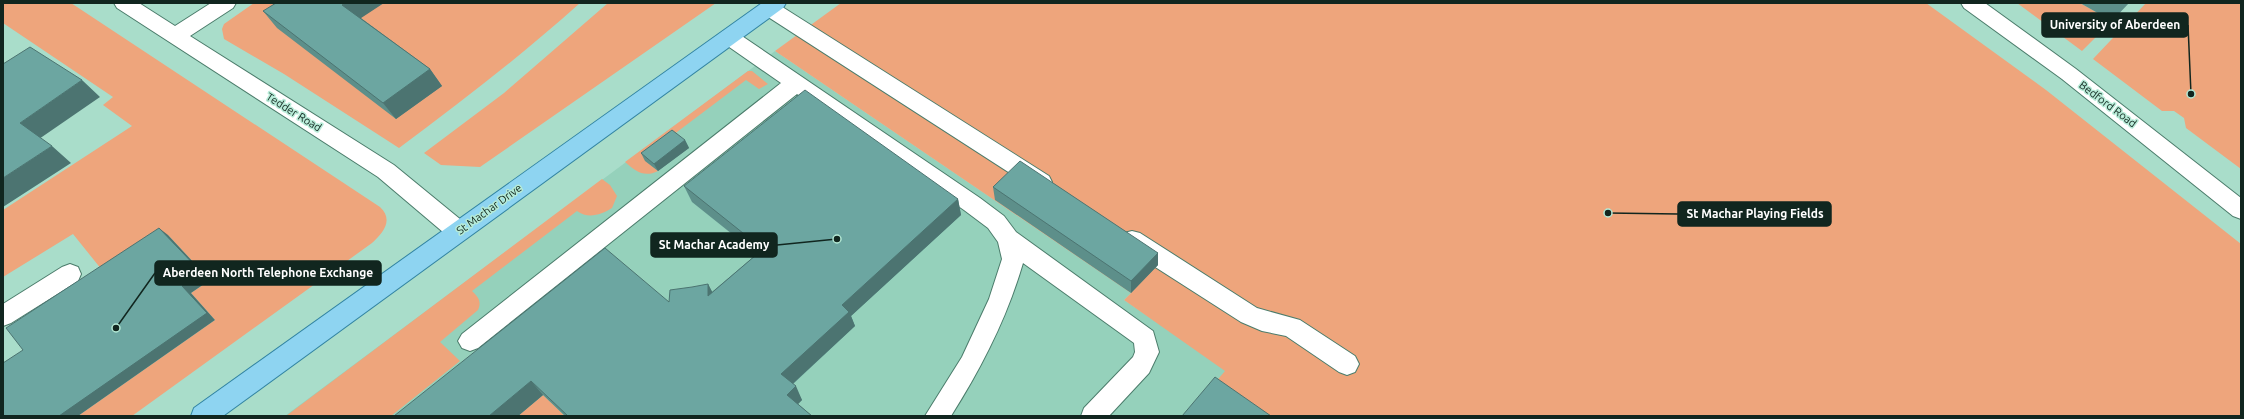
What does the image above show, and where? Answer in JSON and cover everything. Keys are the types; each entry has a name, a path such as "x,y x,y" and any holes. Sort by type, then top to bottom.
{"main road":[{"name":"St Machar Drive","path":"203,416 772,6"}],"street":[{"name":"Tedder Road","path":"124,3 386,171 458,231"},
{"path":"175,36 226,3"},
{"name":"Bedford Road","path":"1972,3 2082,83 2241,210"},
{"path":"772,6 1058,193"},
{"path":"729,37 795,84 972,204 996,222 1008,239 1144,338 1147,352 1141,365 1093,416"},
{"path":"470,341 795,84"},
{"path":"1117,230 1249,315 1262,321 1292,327 1347,364"},
{"path":"937,416 970,365 1001,299 1013,259 1008,239"},
{"path":"3,316 70,274"}],"shaded area":[{"path":"3,3 71,3 380,207 384,212 387,221 383,231 372,243 132,416 78,416 215,320 191,293 210,280 168,235 106,275 73,234 3,277 3,210 132,126 103,105 113,97 3,23"},
{"path":"254,3 580,3 491,78 399,148 284,74 224,39 222,29 224,24"},
{"path":"608,3 716,3 480,167 441,165 424,153 504,93"},
{"path":"841,3 1926,3 2046,90 2241,244 2241,416 1260,416 1214,384 1225,371 1124,300 1131,293 775,51"},
{"path":"2017,3 2080,3 2112,21 2082,51"},
{"path":"2146,3 2241,3 2241,169 2186,128 2184,118 2174,111 2162,111 2093,59"},
{"path":"775,51 1131,293 1124,300 1295,416 285,416"},
{"path":"748,71 752,71 768,84 759,89 746,80 673,135 646,161 658,171 644,174 632,168 625,162"},
{"path":"602,179 610,185 617,196 612,208 603,213 594,215 586,215 577,211 472,291 479,299 480,304 478,310 440,342 460,361 391,416 286,416"},
{"path":"543,395 565,416 518,416"}],"building":[{"path":"276,3 345,3 342,5 430,69 383,103 263,11"},
{"path":"30,47 82,80 20,123 52,146 3,178 3,64"},
{"path":"805,90 958,199 842,305 849,312 781,374 796,386 787,395 812,416 568,416 531,381 489,416 394,416 605,248 669,302 670,290 708,284 708,296 763,249 684,186"},
{"path":"672,130 685,140 654,164 641,153"},
{"path":"1020,161 1158,253 1131,281 993,187"},
{"path":"159,228 202,273 182,286 207,313 59,416 3,416 3,363 23,350 6,328"},
{"path":"1215,377 1271,416 1182,416"}],"place":[{"name":"University of Aberdeen","path":"2191,94"},
{"name":"St Machar Playing Fields","path":"1608,213"},
{"name":"St Machar Academy","path":"837,239"},
{"name":"Aberdeen North Telephone Exchange","path":"116,328"}]}
